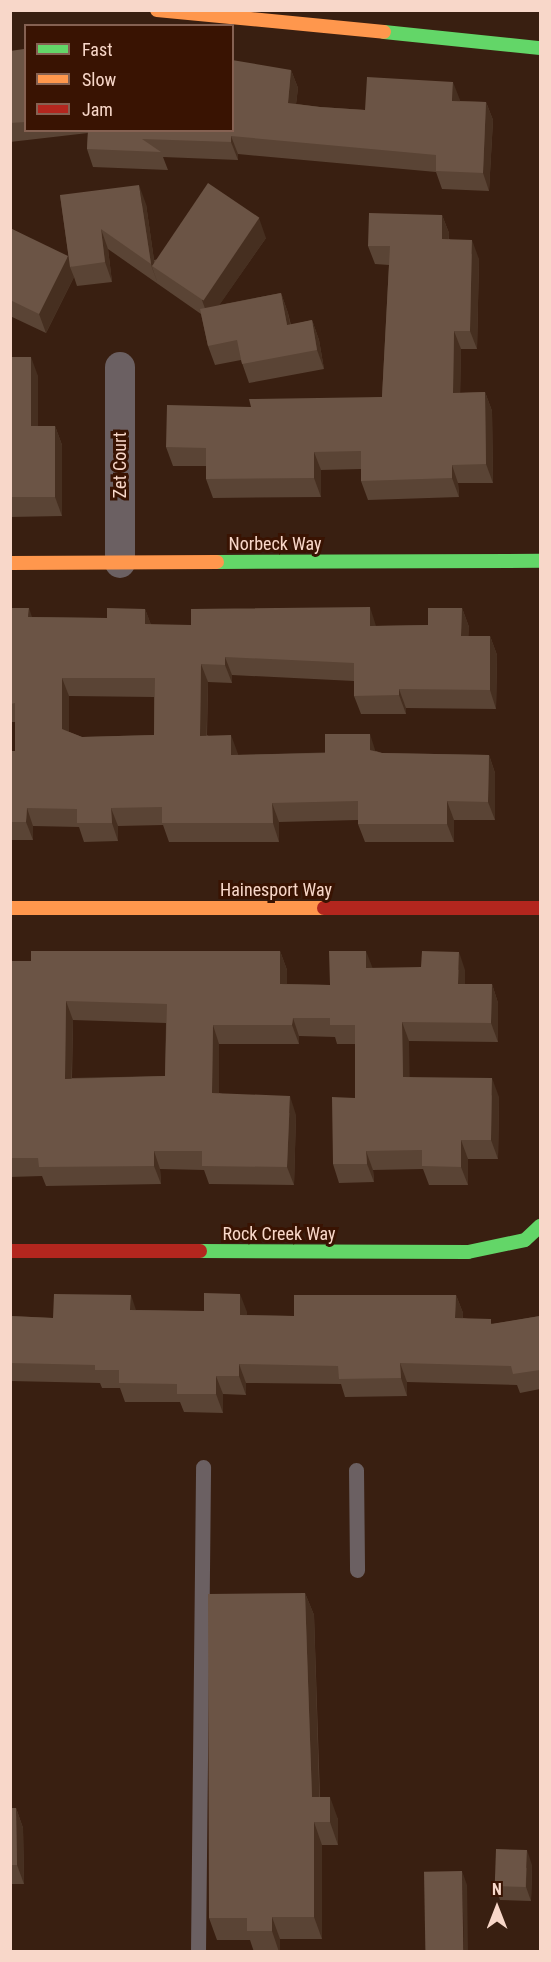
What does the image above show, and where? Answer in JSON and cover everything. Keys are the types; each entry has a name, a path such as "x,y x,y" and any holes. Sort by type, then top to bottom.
{"street":[{"path":"157,10 540,48"},
{"name":"Zet Court","path":"120,367 120,562"},
{"name":"Norbeck Way","path":"10,563 540,561"},
{"name":"Hainesport Way","path":"10,908 540,908"},
{"name":"Rock Creek Way","path":"10,1251 468,1252 525,1240 540,1226"}],"lane":[{"path":"198,1952 203,1467"},
{"path":"356,1470 357,1570"}],"building":[{"path":"24,49 24,122 10,123 10,51"},
{"path":"234,60 291,70 288,103 365,110 367,77 453,82 452,101 486,102 483,173 436,171 436,155 231,136 231,142 142,139 161,152 87,149 88,132 234,132"},
{"path":"208,183 259,218 203,301 152,266"},
{"path":"139,185 151,264 101,229 105,262 70,267 60,195"},
{"path":"369,213 442,215 442,239 472,240 470,331 454,331 453,393 485,392 486,464 452,465 452,478 361,481 361,451 314,452 314,478 206,479 206,448 166,447 167,405 251,407 249,399 382,397 390,246 368,246"},
{"path":"10,228 68,256 39,314 10,300"},
{"path":"281,293 287,325 312,320 317,350 242,364 237,340 208,346 200,309"},
{"path":"10,357 31,357 31,426 55,426 55,497 10,497"},
{"path":"370,607 370,626 428,625 428,608 462,608 461,636 490,636 490,690 399,689 399,695 354,696 354,663 225,657 225,665 201,664 200,736 231,735 231,755 325,753 325,734 370,734 370,750 382,753 489,755 488,802 447,801 447,824 358,824 358,801 272,803 273,823 162,823 162,807 111,808 112,823 77,823 77,809 27,808 26,822 10,822 10,751 15,751 15,703 10,704 10,608 29,608 28,617 107,618 107,608 145,609 145,624 191,625 191,609","holes":["62,678 155,678 154,735 82,737 62,729"]},
{"path":"31,951 280,951 280,984 330,985 329,951 366,951 366,968 421,967 422,951 459,952 458,984 492,984 491,1023 402,1022 403,1077 492,1078 491,1140 461,1140 461,1167 422,1166 422,1150 366,1151 367,1164 333,1164 332,1097 355,1098 355,1025 330,1025 330,1018 293,1018 292,1025 213,1025 212,1093 290,1096 287,1167 202,1166 202,1151 154,1151 154,1166 39,1167 38,1158 10,1158 10,961 31,961","holes":["66,1001 167,1004 165,1076 65,1079"]},
{"path":"204,1293 240,1294 240,1315 294,1316 294,1295 456,1295 455,1318 491,1319 491,1324 540,1316 540,1370 513,1374 511,1366 400,1363 401,1378 339,1379 338,1366 239,1364 239,1376 216,1376 216,1394 177,1394 177,1384 119,1383 119,1370 95,1370 95,1365 10,1363 10,1316 53,1318 54,1294 131,1295 130,1310 204,1311"},
{"path":"305,1593 312,1797 330,1797 330,1822 314,1822 314,1917 272,1917 272,1931 247,1931 247,1918 209,1918 208,1594"},
{"path":"10,1808 16,1808 17,1865 10,1865"},
{"path":"496,1849 527,1850 526,1887 495,1886"},
{"path":"462,1871 463,1952 425,1952 424,1872"}],"traffic: fast":[{"path":"384,32 540,48"},
{"path":"217,562 540,561"},
{"path":"200,1251 468,1252 525,1240 540,1226"}],"traffic: slow":[{"path":"157,10 384,32"},
{"path":"10,563 217,562"},
{"path":"10,908 324,908"}],"traffic: jam":[{"path":"324,908 540,908"},
{"path":"10,1251 200,1251"}]}
